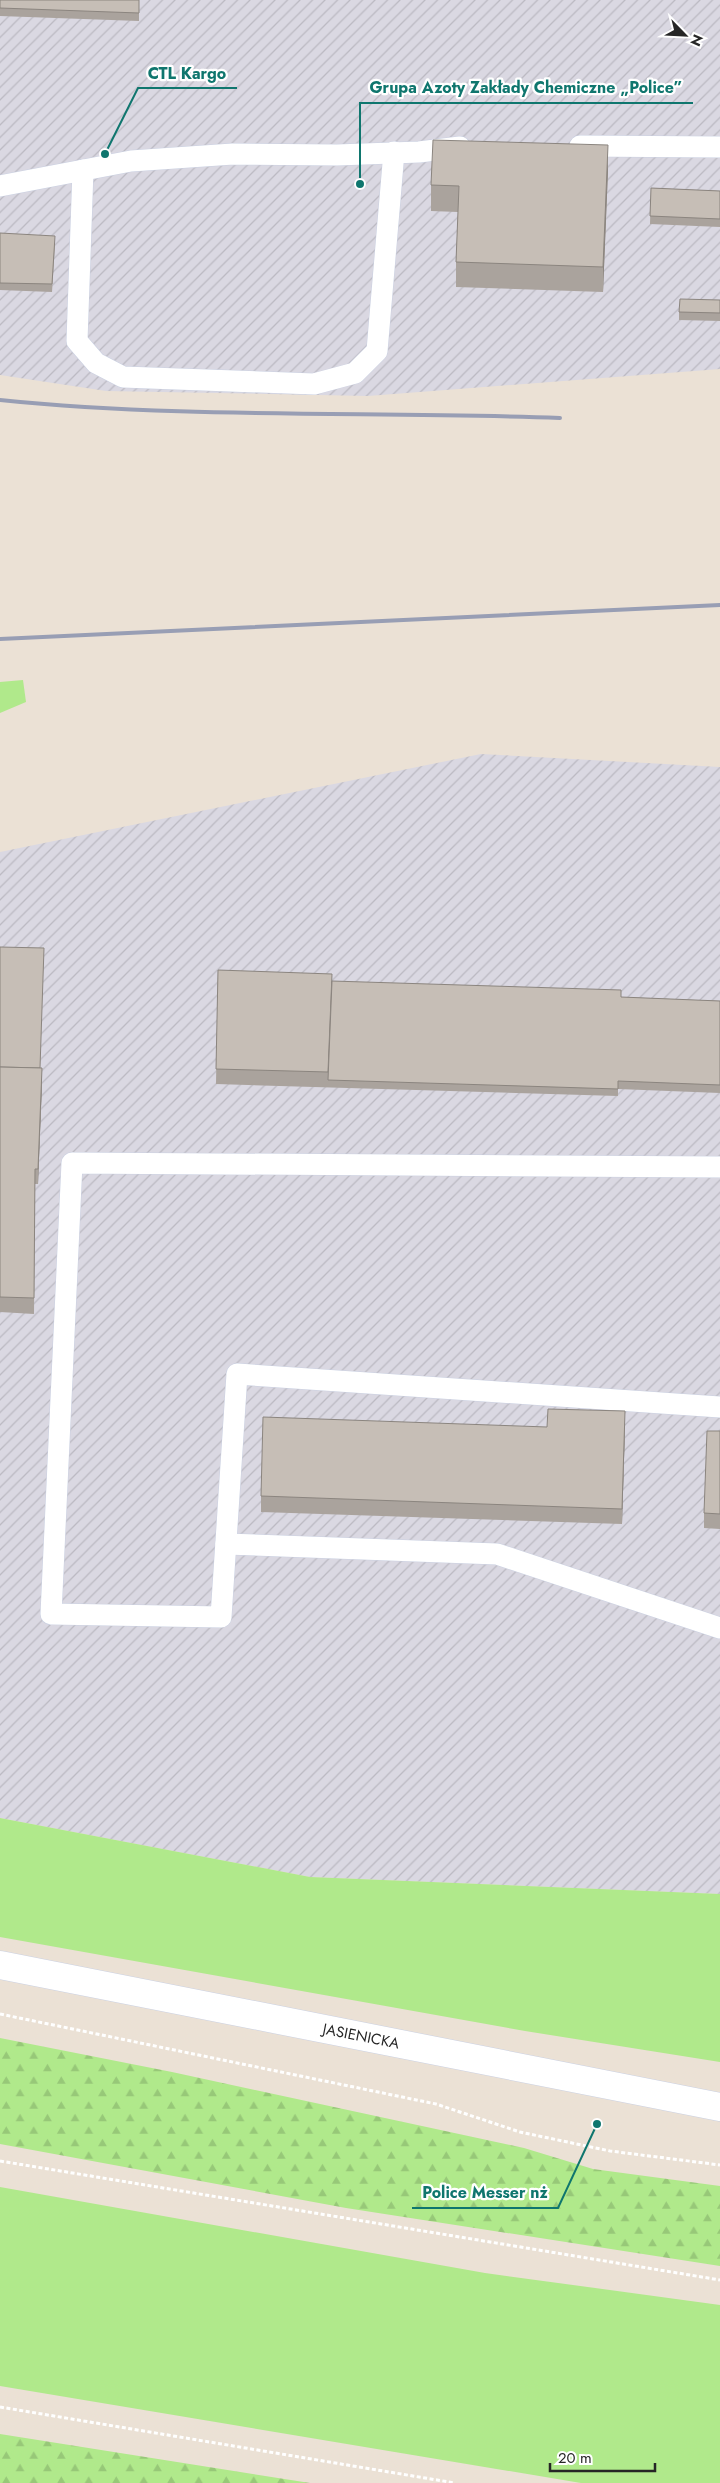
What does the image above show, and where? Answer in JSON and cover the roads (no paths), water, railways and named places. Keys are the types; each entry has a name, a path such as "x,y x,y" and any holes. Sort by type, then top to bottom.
{"main road":[{"name":"JASIENICKA","path":"0,1965 720,2107"}],"lane":[{"path":"0,186 131,161 232,154 338,155 476,146"},
{"path":"563,146 720,147"},
{"path":"83,170 77,341 96,363 124,377 314,384 355,373 377,351 394,152"},
{"path":"720,1167 72,1163 51,1614 221,1617 237,1374 720,1407"},
{"path":"226,1544 497,1554 720,1628"}],"railway":[{"path":"0,400 140,410 560,418"},
{"path":"0,639 720,605"}],"place":[{"name":"CTL Kargo","path":"105,154"},
{"name":"Grupa Azoty Zakłady Chemiczne „Police”","path":"360,184"},
{"name":"Police Messer nż","path":"597,2124"}]}
